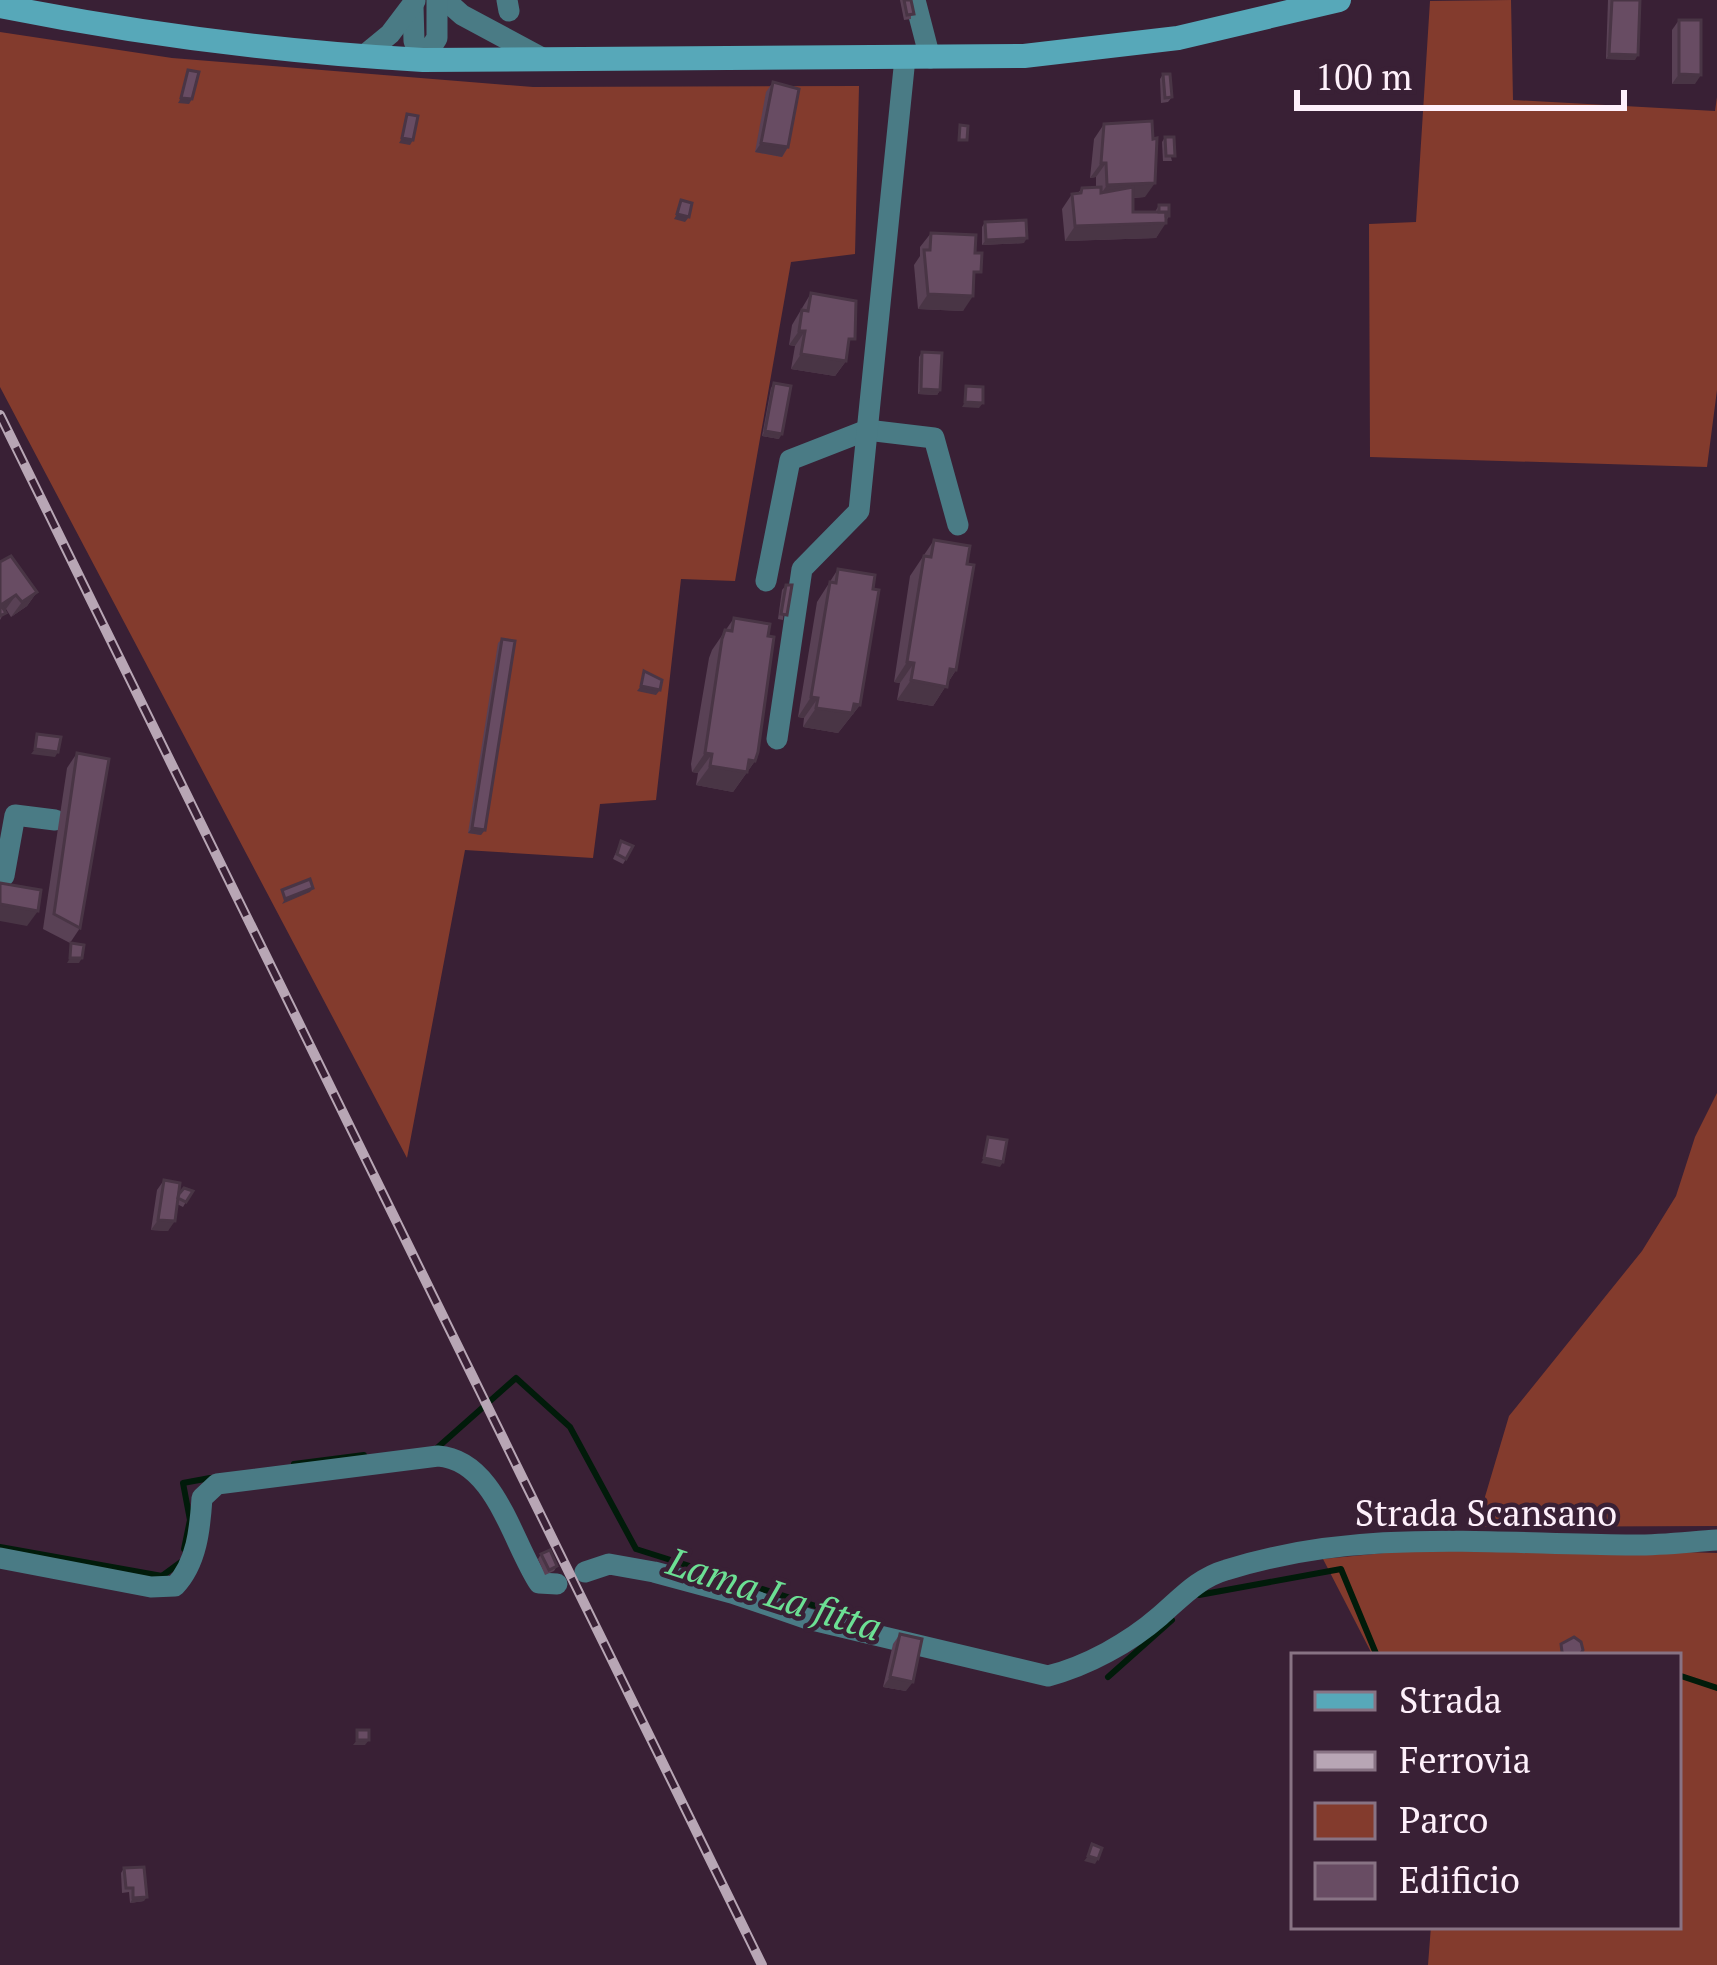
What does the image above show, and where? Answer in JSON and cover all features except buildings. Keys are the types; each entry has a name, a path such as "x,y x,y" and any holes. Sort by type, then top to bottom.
{"main road":[{"path":"0,5 177,35 423,60 1043,55 1178,38 1339,0"}],"street":[{"path":"441,0 545,59"},
{"path":"423,60 437,38 441,0"},
{"path":"777,739 802,569 859,511 917,58 915,0"},
{"path":"414,3 414,41 423,60"},
{"path":"362,56 390,34 414,3"},
{"path":"766,581 790,460 867,430 934,438 958,525"},
{"path":"0,876 4,876 14,814 55,820"},
{"path":"0,1558 151,1587 175,1586 191,1561 199,1535 202,1498 217,1484 438,1456 458,1459 479,1475 539,1583 557,1584"},
{"name":"Strada Scansano","path":"585,1572 609,1564 654,1572 732,1592 808,1619 1048,1676 1079,1668 1220,1571 1287,1553 1368,1541 1427,1539 1629,1546 1717,1540"}],"green space":[{"path":"1511,0 1513,100 1715,111 1717,97 1717,390 1707,467 1370,457 1369,224 1416,222 1430,1"},
{"path":"0,32 172,58 533,87 859,86 855,254 791,262 735,581 681,579 656,800 600,804 593,858 465,850 407,1158 0,387"},
{"path":"1717,1093 1717,1526 1476,1527 1509,1416 1642,1251 1676,1196 1695,1137"},
{"path":"1455,1546 1717,1553 1717,1965 1428,1965 1431,1929 1681,1929 1681,1653 1371,1653 1323,1559"}],"waterway":[{"name":"Lama La fitta","path":"437,1448 516,1378 570,1427 636,1549 869,1623"},
{"name":"Lama La fitta","path":"294,1464 364,1455"},
{"name":"Lama La fitta","path":"184,1549 190,1520 183,1483 210,1478"},
{"name":"Lama La fitta","path":"0,1547 162,1576 181,1562"},
{"name":"Lama La fitta","path":"1199,1595 1341,1569 1376,1653"},
{"name":"Lama La fitta","path":"1108,1677 1172,1620"},
{"name":"Lama La fitta","path":"1681,1676 1717,1688"}],"railway":[{"path":"0,415 762,1965"}]}
